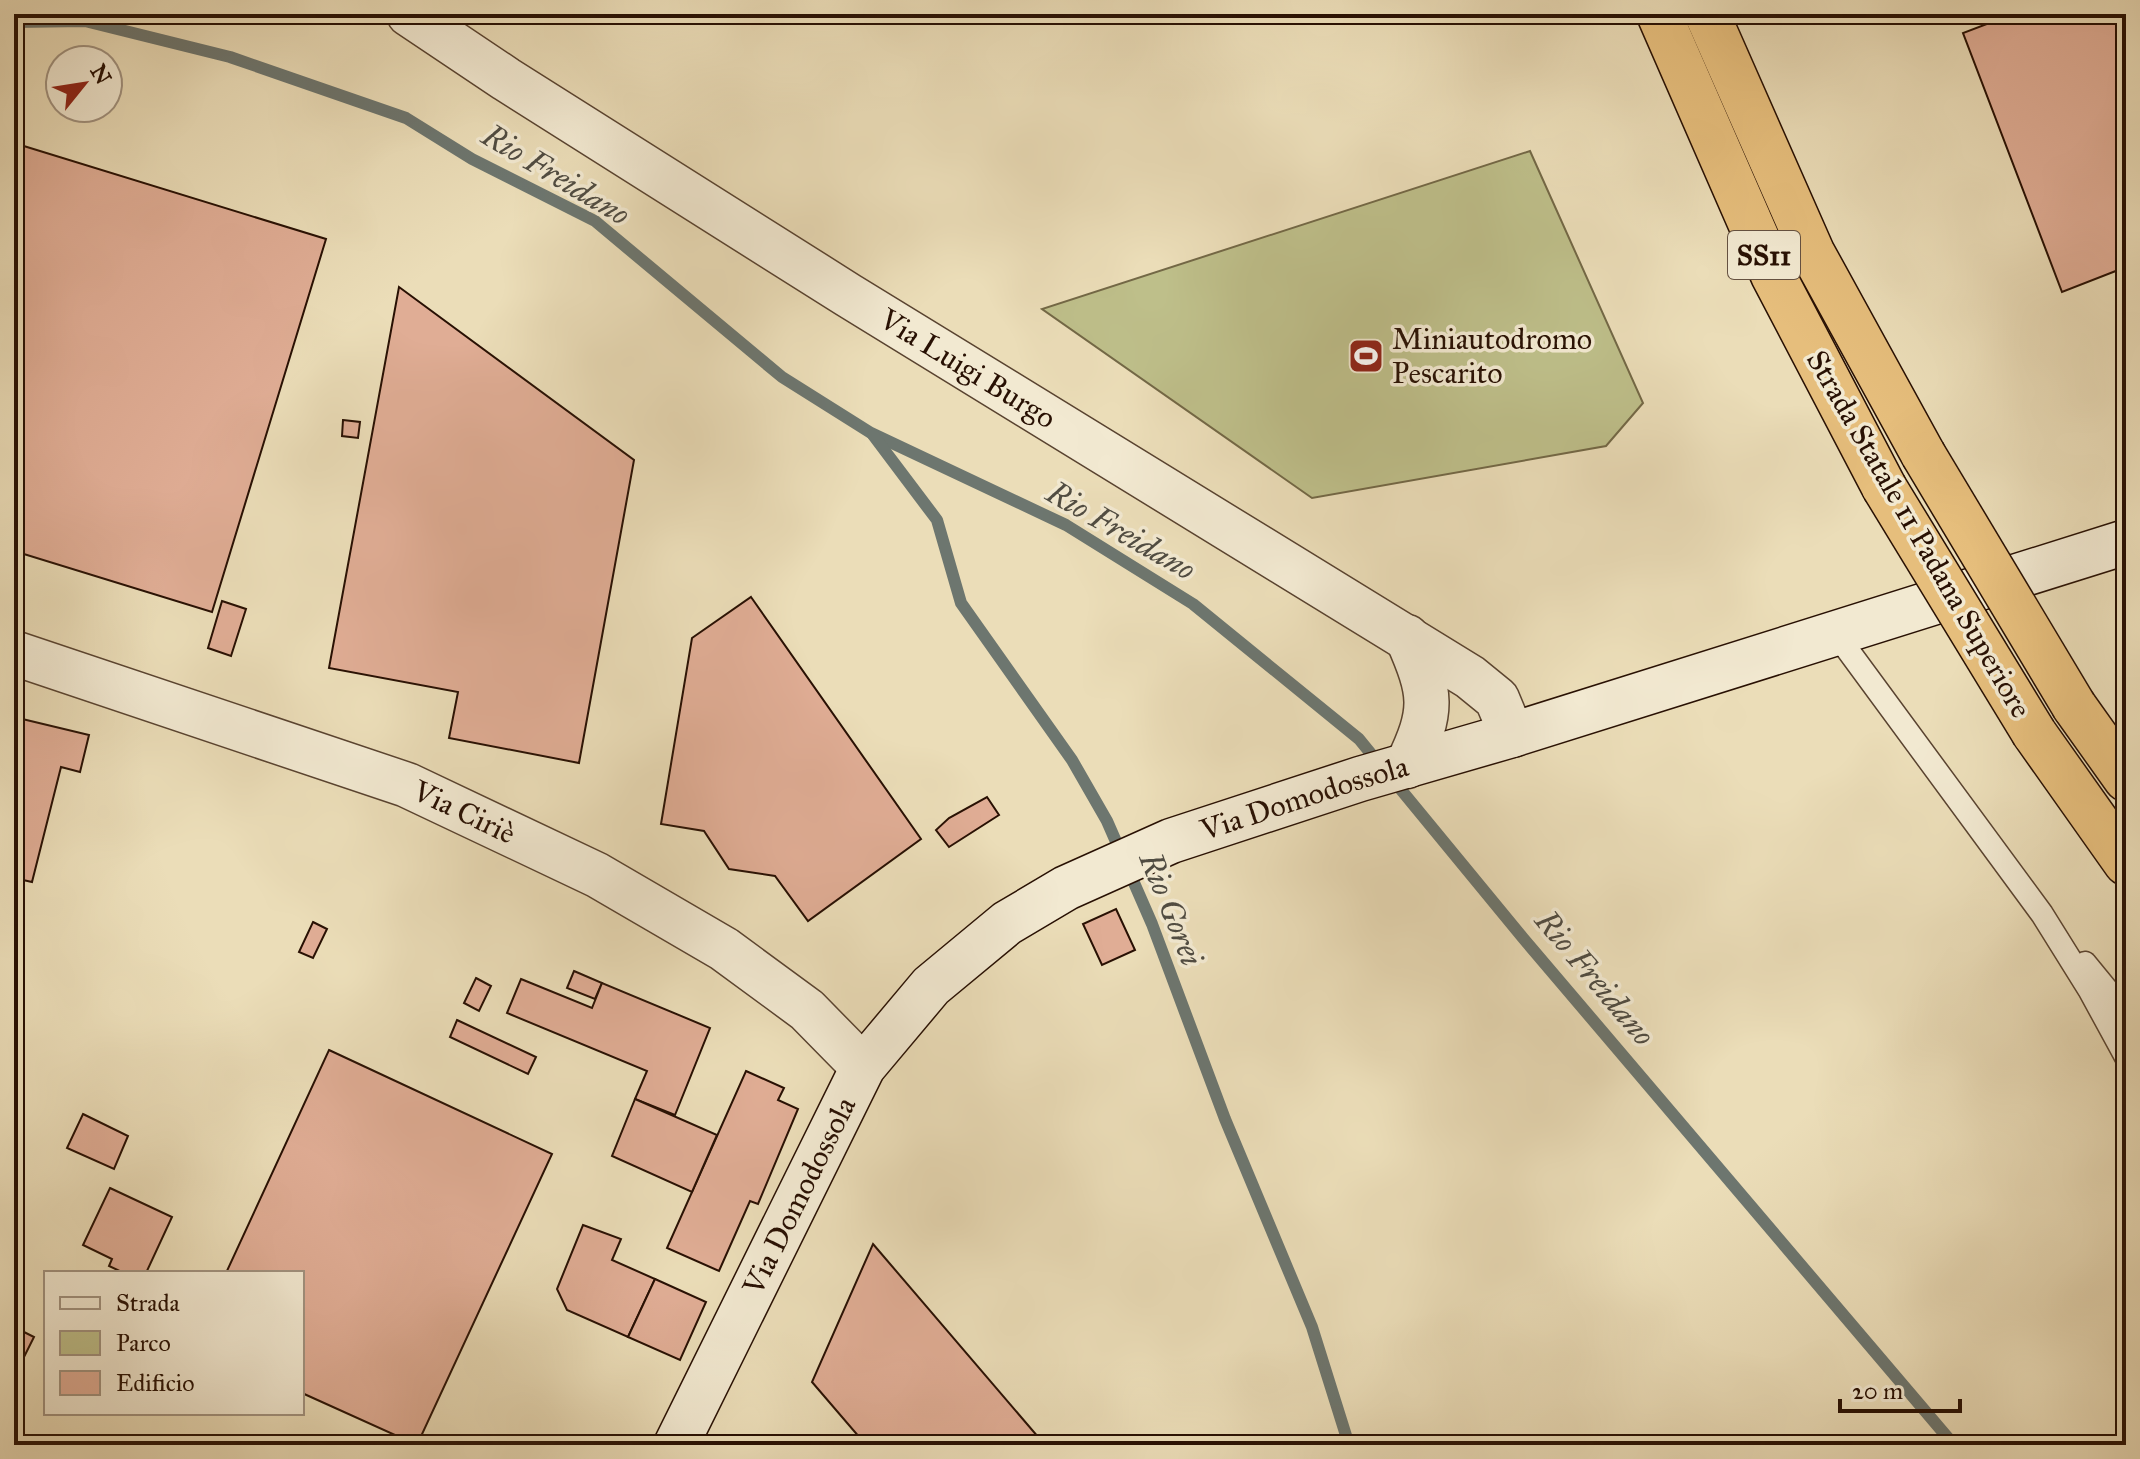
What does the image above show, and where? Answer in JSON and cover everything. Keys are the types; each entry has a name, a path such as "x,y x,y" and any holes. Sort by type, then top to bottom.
{"highway":[{"name":"Strada Statale 11 Padana Superiore","path":"1659,14 1773,275 1884,487 2034,733 2126,863"},
{"name":"Strada Statale 11 Padana Superiore","path":"1707,14 1812,252 1923,454 2074,706 2126,779"}],"street":[{"name":"Via Luigi Burgo","path":"409,14 506,79 822,278 1485,687 1497,699 1512,735"},
{"name":"Via Domodossola","path":"676,1445 863,1067 931,986 1007,923 1066,888 1153,848 1389,771 2126,542"},
{"path":"1389,771 1424,728 1428,705 1423,674 1407,637"},
{"name":"Via Ciriè","path":"14,653 407,785 597,875 724,949 807,1010 863,1067"}],"lane":[{"path":"1836,634 2042,914 2126,1013"},
{"path":"2042,914 2126,1057"}],"green space":[{"name":"Miniautodromo Pescarito","path":"1530,151 1643,403 1606,446 1312,498 1042,309"}],"building":[{"path":"2013,14 2126,14 2126,267 2062,292 1963,33"},
{"path":"14,143 326,239 212,612 14,551"},
{"path":"399,287 634,460 579,763 449,738 458,692 329,668"},
{"path":"343,420 360,422 358,438 342,436"},
{"path":"751,597 921,839 808,921 775,876 729,869 704,831 661,824 692,638"},
{"path":"222,601 246,609 231,656 208,648"},
{"path":"14,717 89,735 80,772 61,767 32,882 14,878"},
{"path":"987,797 999,815 949,847 936,830 949,818"},
{"path":"1116,909 1135,950 1102,965 1083,924"},
{"path":"313,922 327,929 313,958 299,952"},
{"path":"574,971 602,983 595,999 567,988"},
{"path":"476,978 491,986 479,1011 464,1003"},
{"path":"521,979 592,1008 602,983 710,1028 675,1115 635,1099 647,1071 507,1013"},
{"path":"457,1020 536,1057 528,1074 450,1037"},
{"path":"329,1050 552,1154 417,1445 304,1394 304,1271 227,1271"},
{"path":"746,1071 784,1088 778,1100 798,1109 758,1204 750,1201 719,1271 667,1248"},
{"path":"635,1099 717,1135 692,1192 612,1156"},
{"path":"83,1114 128,1136 114,1169 67,1148"},
{"path":"110,1188 172,1217 147,1271 120,1271 109,1266 112,1259 83,1245"},
{"path":"583,1225 621,1239 612,1260 655,1279 628,1337 567,1310 557,1289"},
{"path":"873,1244 1045,1445 866,1445 812,1382"},
{"path":"655,1279 706,1302 680,1360 628,1337"},
{"path":"14,1327 34,1337 14,1377"}],"waterway":[{"name":"Rio Freidano","path":"14,22 85,21 230,57 406,118 472,159 595,221 782,377 871,433 1066,525 1193,604 1359,739 1381,766"},
{"name":"Rio Gorei","path":"873,435 937,520 961,603 1072,760 1107,821 1152,924 1225,1119 1312,1327 1349,1445"},
{"name":"Rio Freidano","path":"1393,780 1523,938 1954,1445"}],"place":[{"name":"Miniautodromo Pescarito","path":"1366,356"}]}
